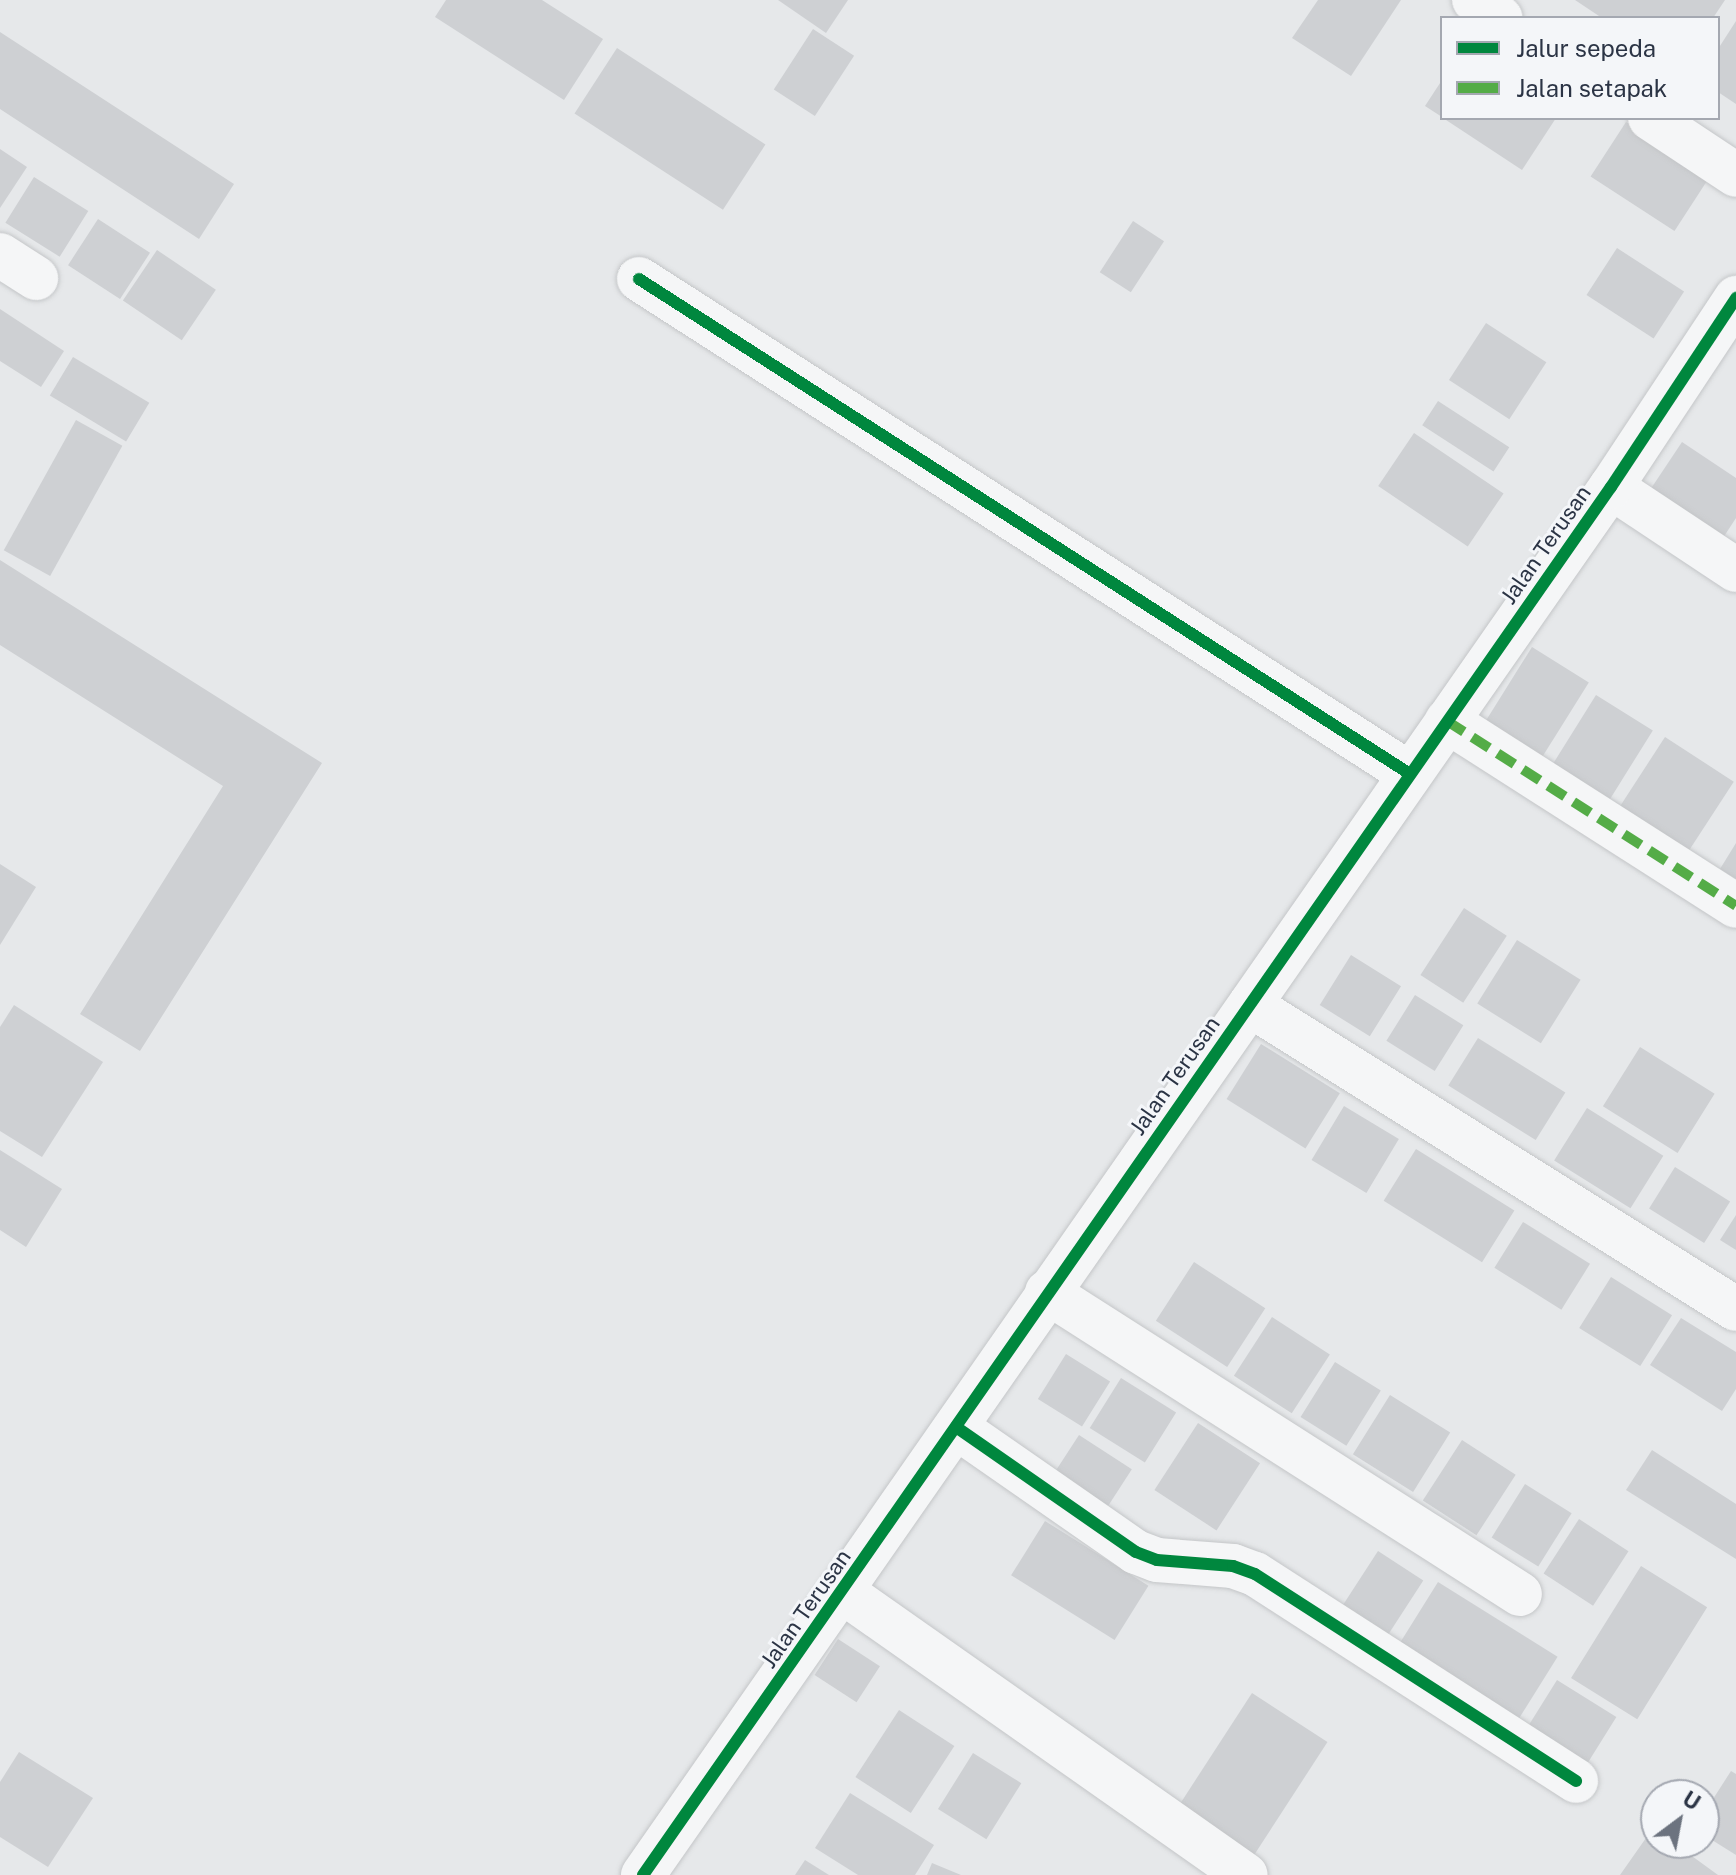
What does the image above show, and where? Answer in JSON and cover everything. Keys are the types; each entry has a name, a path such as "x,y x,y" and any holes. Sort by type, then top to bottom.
{"street":[{"path":"1474,0 1498,16"},
{"path":"1653,120 1736,175"},
{"path":"639,279 1410,774"},
{"name":"Jalan Terusan","path":"643,1875 1611,487 1736,298"},
{"path":"1611,487 1736,570"},
{"path":"1447,721 1736,906"},
{"path":"1250,1005 1736,1309"},
{"path":"1047,1292 1520,1594"},
{"path":"956,1427 1136,1552 1157,1560 1233,1566 1255,1574 1576,1781"},
{"path":"843,1592 1246,1875"}],"building":[{"path":"446,0 542,0 603,39 564,100 435,17"},
{"path":"778,0 848,0 826,33"},
{"path":"1318,0 1401,0 1351,76 1292,38"},
{"path":"1575,0 1725,0 1714,16 1599,16"},
{"path":"1736,21 1736,104 1720,93 1720,46"},
{"path":"813,29 854,56 815,116 774,89"},
{"path":"0,32 234,184 199,239 0,109"},
{"path":"617,48 765,144 723,210 575,113"},
{"path":"1440,83 1440,116 1425,106"},
{"path":"1446,120 1555,120 1522,170"},
{"path":"1626,122 1710,176 1674,231 1591,177"},
{"path":"0,149 27,167 0,208"},
{"path":"34,177 88,211 60,257 5,223"},
{"path":"98,219 150,253 120,299 68,265"},
{"path":"1133,221 1164,241 1131,292 1100,272"},
{"path":"1617,248 1684,292 1654,339 1587,295"},
{"path":"157,250 216,290 182,340 123,301"},
{"path":"0,309 64,351 41,387 0,361"},
{"path":"1486,323 1546,362 1509,419 1449,380"},
{"path":"73,357 149,403 126,441 50,396"},
{"path":"1438,401 1509,447 1493,472 1422,425"},
{"path":"76,420 122,446 50,576 4,550"},
{"path":"1414,433 1504,493 1468,546 1378,486"},
{"path":"1682,442 1736,478 1736,518 1721,541 1648,493"},
{"path":"0,560 322,763 140,1051 80,1014 223,786 0,645"},
{"path":"1532,647 1589,683 1541,759 1484,723"},
{"path":"1596,695 1653,731 1607,803 1550,768"},
{"path":"1665,737 1734,782 1686,855 1618,810"},
{"path":"1736,843 1736,879 1720,869"},
{"path":"0,864 36,887 0,945"},
{"path":"1464,908 1507,936 1463,1003 1420,975"},
{"path":"1517,940 1581,980 1541,1043 1477,1004"},
{"path":"1351,955 1401,986 1370,1036 1320,1005"},
{"path":"1415,995 1463,1025 1435,1071 1386,1041"},
{"path":"14,1005 103,1062 42,1157 0,1131 0,1027"},
{"path":"1478,1038 1565,1093 1536,1140 1448,1085"},
{"path":"1261,1044 1340,1093 1305,1148 1227,1099"},
{"path":"1640,1047 1715,1094 1678,1153 1603,1106"},
{"path":"1344,1106 1399,1139 1366,1193 1312,1160"},
{"path":"1587,1108 1663,1156 1630,1208 1554,1161"},
{"path":"1416,1149 1514,1210 1482,1262 1384,1201"},
{"path":"0,1150 62,1189 26,1247 0,1230"},
{"path":"1675,1167 1730,1201 1704,1243 1649,1209"},
{"path":"1736,1215 1736,1250 1720,1240"},
{"path":"1523,1222 1590,1264 1561,1310 1494,1268"},
{"path":"1194,1262 1265,1308 1227,1367 1156,1321"},
{"path":"1611,1277 1672,1315 1640,1366 1579,1328"},
{"path":"1272,1317 1330,1355 1292,1413 1234,1376"},
{"path":"1681,1318 1736,1352 1736,1389 1722,1411 1650,1365"},
{"path":"1066,1354 1110,1382 1082,1427 1038,1399"},
{"path":"1335,1362 1381,1391 1346,1446 1301,1417"},
{"path":"1121,1378 1176,1412 1145,1462 1090,1428"},
{"path":"1390,1395 1450,1433 1413,1492 1353,1454"},
{"path":"1198,1423 1260,1463 1216,1530 1154,1490"},
{"path":"1079,1435 1132,1469 1105,1510 1052,1476"},
{"path":"1462,1440 1516,1475 1476,1535 1423,1500"},
{"path":"1652,1450 1736,1504 1736,1559 1626,1490"},
{"path":"1525,1484 1572,1513 1538,1567 1492,1537"},
{"path":"1579,1519 1628,1551 1593,1606 1544,1574"},
{"path":"1045,1521 1148,1586 1115,1640 1011,1575"},
{"path":"1378,1551 1423,1580 1384,1642 1338,1612"},
{"path":"1641,1566 1707,1607 1637,1719 1571,1678"},
{"path":"1438,1582 1558,1657 1517,1722 1397,1647"},
{"path":"838,1639 880,1666 857,1702 815,1675"},
{"path":"1557,1680 1616,1717 1581,1773 1522,1736"},
{"path":"1252,1693 1327,1742 1254,1855 1178,1806"},
{"path":"899,1710 954,1746 911,1813 855,1777"},
{"path":"19,1752 93,1798 48,1867 0,1837 0,1782"},
{"path":"973,1753 1021,1783 986,1839 938,1809"},
{"path":"1731,1771 1736,1774 1736,1855 1720,1845 1720,1788"},
{"path":"850,1793 934,1845 915,1875 858,1875 815,1848"},
{"path":"1640,1847 1640,1859 1696,1859 1718,1875 1620,1875"},
{"path":"805,1860 829,1875 795,1875"},
{"path":"932,1863 961,1875 927,1875"}],"marked path":[{"path":"1447,721 1736,906"}],"cycle path":[{"path":"639,279 1410,774"},
{"path":"643,1875 1611,487 1736,298"},
{"path":"956,1427 1136,1552 1157,1560 1233,1566 1255,1574 1576,1781"}]}
